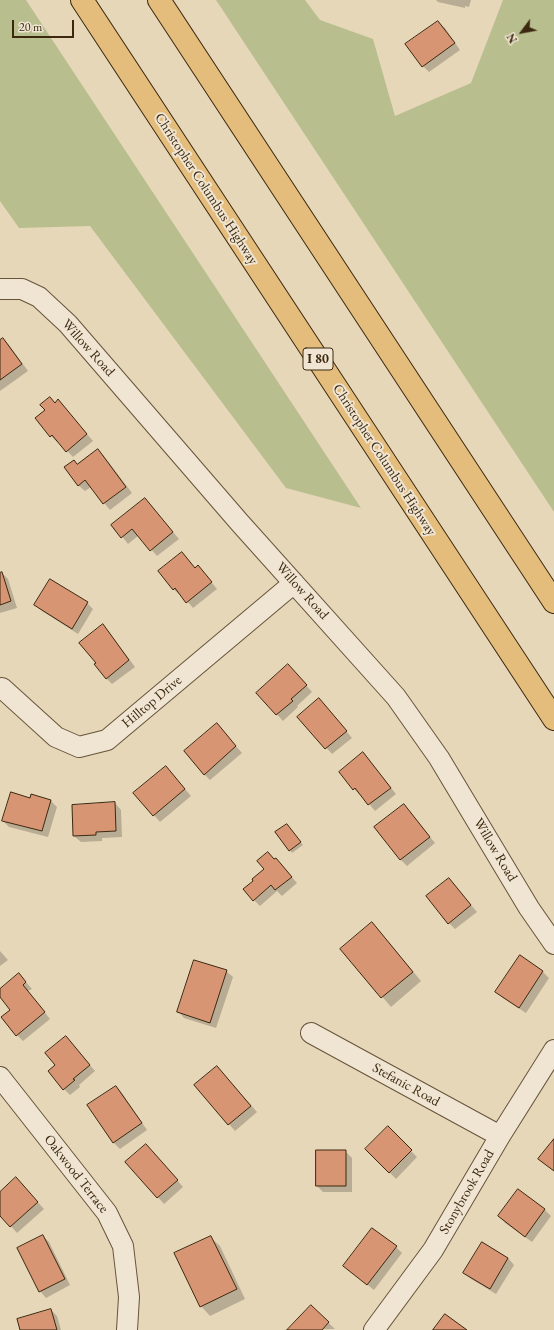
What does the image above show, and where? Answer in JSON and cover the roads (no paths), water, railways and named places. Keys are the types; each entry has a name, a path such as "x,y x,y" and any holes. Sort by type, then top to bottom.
{"highway":[{"name":"Christopher Columbus Highway","path":"82,0 554,719"},
{"path":"159,0 554,602"}],"street":[{"name":"Willow Road","path":"0,289 22,289 39,297 68,324 294,583 396,697 439,758 529,908 554,944"},
{"name":"Hilltop Drive","path":"2,688 56,737 79,747 107,740 294,583"},
{"name":"Stefanic Road","path":"311,1033 500,1136"},
{"name":"Stonybrook Road","path":"374,1330 433,1250 500,1136 554,1050"},
{"name":"Oakwood Terrace","path":"0,1077 107,1213 123,1246 129,1297 127,1330"}]}
